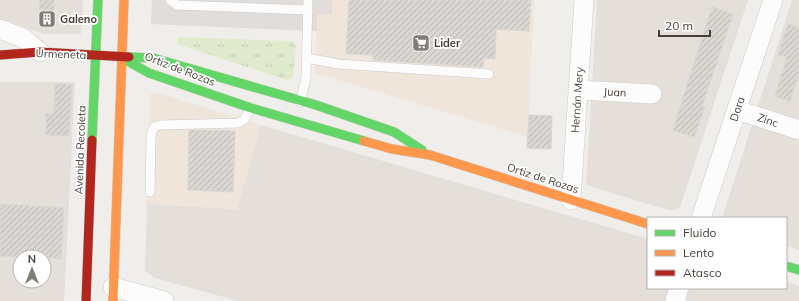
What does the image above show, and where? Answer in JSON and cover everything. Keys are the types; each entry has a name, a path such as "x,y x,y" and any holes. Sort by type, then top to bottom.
{"street":[{"name":"Avenida Recoleta","path":"86,301 98,0"},
{"path":"107,287 122,58 124,0"},
{"name":"Hernán Mery","path":"571,200 584,0"},
{"name":"Dora","path":"701,217 773,0"},
{"path":"0,29 23,38 40,52"},
{"name":"Urmeneta","path":"0,55 40,52 122,58"},
{"name":"Ortiz de Rozas","path":"122,58 153,58 301,100 394,132 430,154"},
{"name":"Ortiz de Rozas","path":"122,58 150,73 250,108 392,149 430,154 647,224"},
{"name":"Juan","path":"578,90 652,94"},
{"name":"Zinc","path":"737,110 799,130"},
{"path":"88,258 107,287 164,301"},
{"path":"787,266 799,270"},
{"path":"675,301 679,289"}],"lane":[{"path":"170,0 177,5 308,10"},
{"path":"288,118 295,111 301,100 306,78 308,0"},
{"path":"307,58 338,64 489,74"},
{"path":"150,192 151,134 154,127 160,125 238,123 244,120 250,108"}],"shaded area":[{"path":"0,0 83,0 81,34 43,34 0,18"},
{"path":"152,0 534,0 528,137 315,73 317,31 151,24"},
{"path":"152,0 332,0 332,14 317,14 317,31 151,24"},
{"path":"597,0 748,0 680,207 671,211 586,185"},
{"path":"792,0 799,0 799,250 787,246 787,217 722,217"},
{"path":"0,82 75,82 64,301 0,301"},
{"path":"159,93 261,125 237,209 147,204 150,94"},
{"path":"261,125 647,239 647,289 787,289 787,282 799,286 799,301 238,301 155,278 145,270 147,204 237,209"}],"green space":[{"path":"178,37 293,41 296,47 293,77 287,80 177,44"}],"building":[{"path":"40,0 54,0 53,27 39,26"},
{"name":"Lider","path":"349,0 531,0 529,31 496,29 495,59 484,58 483,67 373,60 373,55 346,54"},
{"path":"712,7 733,14 702,106 705,107 694,137 673,130"},
{"path":"788,24 799,27 799,73 790,101 775,96 787,57 778,55"},
{"path":"55,84 72,85 69,136 46,135 46,113 54,114"},
{"path":"529,115 552,116 551,149 527,148"},
{"path":"189,130 235,131 233,192 188,190"},
{"path":"0,204 64,208 61,259 52,258 52,249 12,249 12,256 0,256"}],"traffic: fast":[{"path":"92,140 98,0"},
{"path":"129,57 153,58 316,105 394,132 422,150"},
{"path":"122,58 149,73 251,108 364,141"},
{"path":"787,266 799,270"}],"traffic: slow":[{"path":"113,301 124,0"},
{"path":"364,141 392,149 430,155 647,224"}],"traffic: jam":[{"path":"0,55 40,52 129,57"},
{"path":"86,301 92,140"}],"place":[{"name":"Galeno","path":"47,19"},
{"name":"Lider","path":"421,43"}]}
